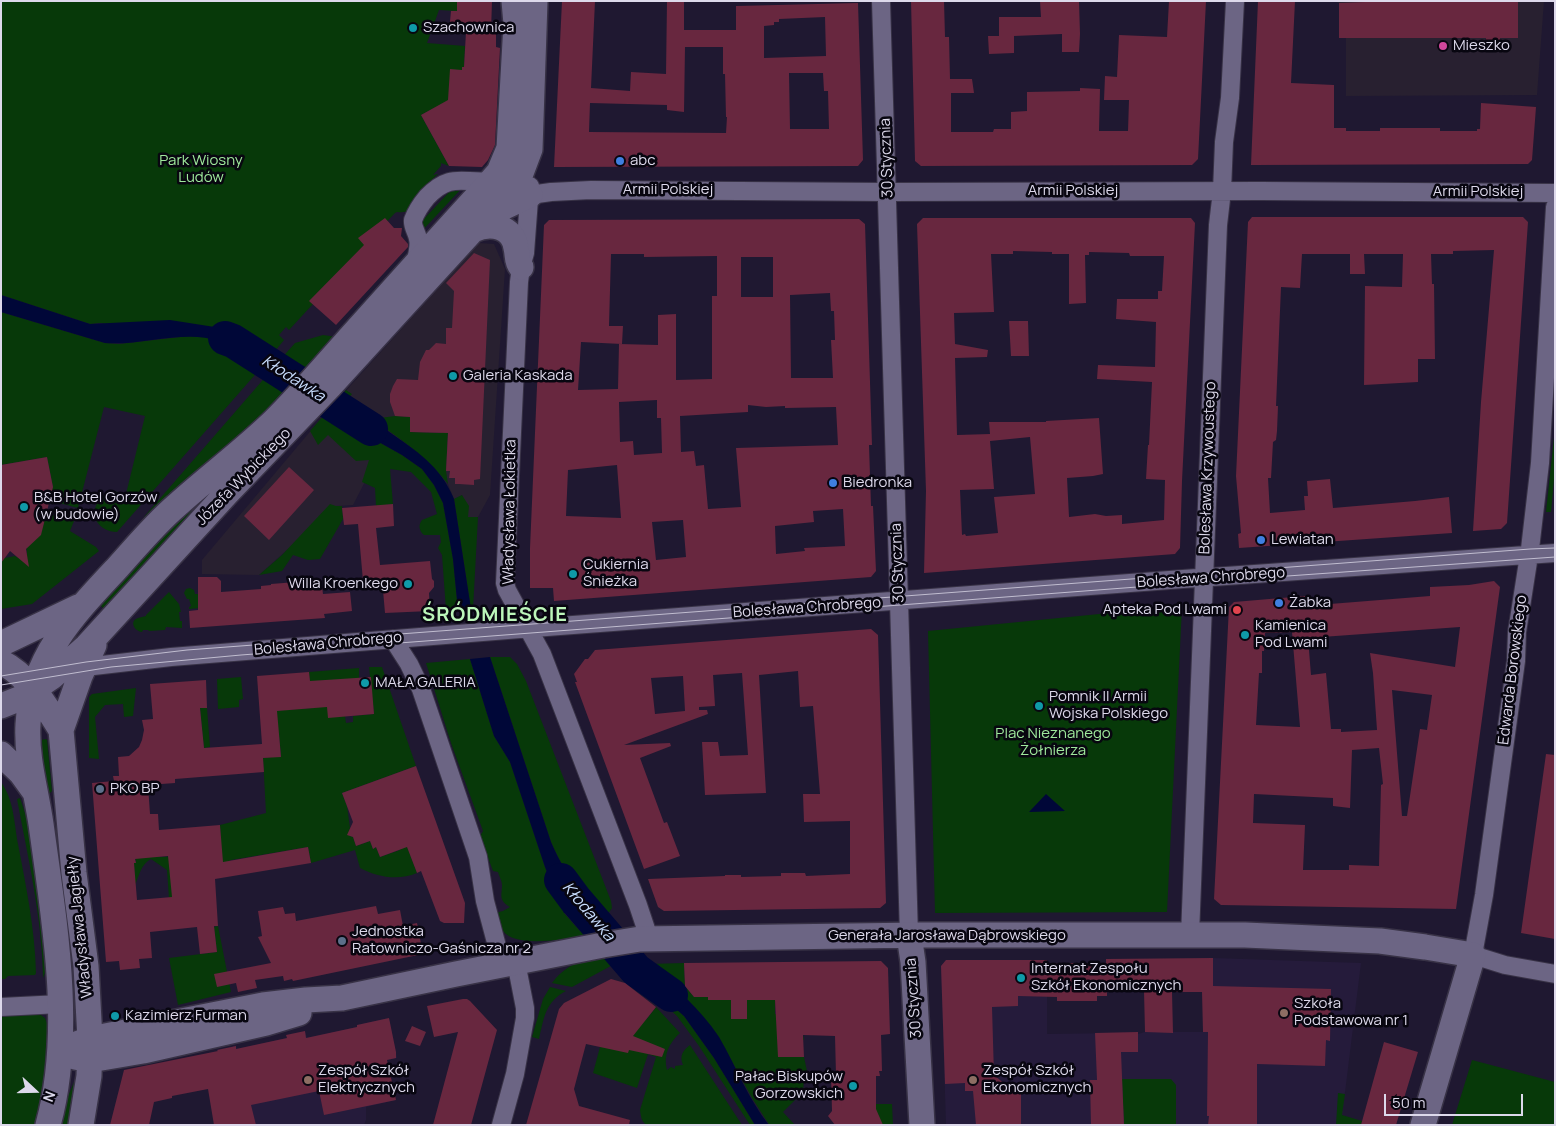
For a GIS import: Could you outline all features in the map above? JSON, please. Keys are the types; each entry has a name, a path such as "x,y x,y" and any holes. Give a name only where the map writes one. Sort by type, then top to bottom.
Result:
{"main road":[{"name":"Władysława Łokietka","path":"479,224 522,173 514,1"},
{"name":"Władysława Łokietka","path":"520,149 535,1"},
{"name":"Józefa Wybickiego","path":"324,380 415,266 520,149"},
{"path":"479,224 530,195"},
{"name":"Józefa Wybickiego","path":"1,706 21,698 69,663 228,492 292,414 479,224"},
{"path":"479,224 481,226 499,227 507,232 513,239 518,263 521,267"},
{"name":"Józefa Wybickiego","path":"84,603 174,508 262,432 292,414"},
{"path":"1,644 84,603"},
{"name":"Władysława Jagiełły","path":"48,1125 56,1093 60,1052 60,1004 53,915 40,819 29,759 29,712 33,690 40,670 55,642 84,603"},
{"path":"61,730 84,667 107,624"},
{"path":"1,662 19,674 47,708 61,730"},
{"name":"Władysława Jagiełły","path":"61,730 72,855 86,966 90,1050 88,1082 81,1125"},
{"path":"1,754 21,773 34,791"},
{"name":"Generała Jarosława Dąbrowskiego","path":"60,1052 173,1045 266,1023 342,998 645,938 909,935 1245,935 1380,941 1426,946 1472,955"},
{"name":"30 Stycznia","path":"909,935 913,962 922,1125"},
{"name":"Edwarda Borowskiego","path":"1423,1125 1472,955"}],"street":[{"name":"30 Stycznia","path":"881,1 909,935"},
{"name":"Bolesława Krzywoustego","path":"1190,935 1218,225 1222,191 1224,142 1230,98 1235,1"},
{"name":"Władysława Łokietka","path":"520,149 530,195 525,253 519,282 505,583 542,654 635,896 645,938"},
{"path":"415,266 418,240 413,227 413,221 422,203 435,189 446,182 455,180 492,181"},
{"name":"Armii Polskiej","path":"530,195 591,190 1555,193"},
{"name":"Edwarda Borowskiego","path":"1472,955 1486,885 1540,464 1555,207"},
{"name":"Bolesława Chrobrego","path":"84,667 151,659 528,628 1555,553"},
{"path":"393,639 410,664 421,689 481,866 485,901 525,1008 515,1074 501,1125"},
{"name":"Generała Jarosława Dąbrowskiego","path":"1472,955 1555,974"},
{"path":"1,1007 60,1004"}],"shaded area":[{"name":"Mieszko","path":"1335,1 1544,1 1537,95 1346,96 1346,38 1339,38 1339,3"},
{"path":"479,243 494,244 505,269 490,495 478,517 468,517 462,495 454,499 448,484 420,454 341,396"},
{"path":"324,415 384,445 353,505 336,506 259,575 202,574 202,560"},
{"path":"1213,958 1361,963 1341,1125 946,1125 941,966 946,960 1047,960 1047,1034 1121,1033 1122,1052 1138,1051 1138,1034 1145,1032 1212,1032"},
{"name":"Zespół Szkół Elektrycznych","path":"389,1018 397,1058 387,1060 396,1100 366,1107 364,1125 233,1125 217,1050 221,1049 222,1051 233,1048 233,1046 236,1046 237,1049 287,1038 305,1031 307,1038"}],"green space":[{"name":"Park Wiosny Ludów","path":"1,1 457,1 457,11 439,10 427,43 465,46 464,67 448,116 436,107 421,115 449,166 441,163 441,166 433,175 438,174 424,187 427,193 418,204 411,210 395,213 310,302 313,304 289,330 286,327 279,335 284,340 271,356 264,351 231,347 261,368 117,532 100,526 95,516 96,505 103,496 113,491 126,494 145,416 104,407 78,508 49,500 53,487 47,457 1,465 1,312 105,343 119,344 180,337 101,323 90,324 1,295"},
{"path":"464,186 420,233 421,222 453,188"},
{"path":"323,335 337,337 301,377 279,361 295,343"},
{"path":"268,374 290,390 270,411 143,518"},
{"path":"346,390 352,394 348,399 380,418 410,417 410,432 441,433 444,430 448,430 446,471 448,484 411,447 340,397"},
{"path":"324,415 352,427 402,455 422,469 434,485 443,503 453,559 458,610 446,610 442,555 438,548 441,542 440,535 424,535 420,528 422,520 437,514 431,492 411,472 390,469 393,504 376,506 375,488 362,482 369,460 356,461 328,435 318,445 310,431"},
{"path":"1555,428 1555,468 1551,512 1546,512"},
{"path":"230,473 107,612 100,605 182,516"},
{"path":"462,495 469,506 468,517 478,517 473,609 471,609 454,499"},
{"path":"330,504 342,506 343,519 320,559 308,560 293,555 282,571 259,575 282,555"},
{"path":"46,513 74,521 70,531 96,547 99,551 32,604 1,609 1,560 15,556 18,558 25,557 27,554 26,543 39,536"},
{"path":"186,589 194,590 195,594 199,594 200,608 189,609 191,606 189,599 187,599 184,593"},
{"path":"169,592 179,604 182,628 166,627 165,630 143,630 142,632 137,630 133,623 135,619 146,616"},
{"name":"Plac Nieznanego Żołnierza","path":"1182,607 1167,912 935,913 928,631"},
{"path":"490,657 510,657 517,664 526,681 611,901 612,908 608,914 598,917 577,889 554,849"},
{"path":"470,659 494,736 510,762 545,867 564,913 584,935 580,937 540,941 518,939 509,936 503,931 495,913 510,907 502,900 501,880 498,872 493,871 480,836 483,831 451,743 426,663"},
{"path":"369,667 382,667 416,766 342,793 347,806 350,836 353,837 356,846 370,841 373,849 376,847 380,857 400,850 405,841 417,873 402,877 373,874 360,868 355,850 311,863 308,847 231,860 169,898 167,870 151,859 143,867 135,885 135,855 178,856 221,845 220,825 266,813 263,758 281,756 279,735 271,711 312,708 309,672 359,668 359,678 345,716 346,723 353,722 353,716 374,714"},
{"path":"241,677 243,699 239,700 239,707 218,709 217,679"},
{"path":"136,688 133,716 124,717 123,704 105,705 95,717 99,759 89,758 89,697 92,694"},
{"path":"200,708 207,708 210,747 204,748"},
{"path":"47,739 52,791 49,794 39,740"},
{"path":"1,782 9,796 13,811 32,924 36,973 35,975 8,976 5,979 1,979"},
{"path":"20,798 29,825 43,917 47,968 43,978 37,910 17,799"},
{"path":"218,926 231,992 178,1005 169,958 217,952 214,927"},
{"path":"632,952 628,958 572,987 552,983 560,974 578,962"},
{"path":"684,963 685,986 694,997 708,997 708,1000 735,999 731,1003 732,1019 747,1019 747,997 770,1000 777,996 775,1014 788,1014 803,1035 804,1040 778,1041 778,1057 804,1057 807,1071 804,1078 803,1092 783,1112 795,1125 769,1125 718,1036 692,1005 650,964"},
{"path":"628,970 684,1016 714,1058 755,1125 750,1125 699,1046 677,1016 655,996 620,973"},
{"path":"550,987 566,991 554,1000 546,1011 539,1039 532,1037 543,999"},
{"path":"656,1007 680,1033 666,1054 667,1070 671,1067 675,1069 675,1066 683,1065 682,1054 690,1045 742,1125 645,1124 640,1110 656,1057 648,1054 637,1088 593,1073 600,1047 632,1036 638,1014 646,1020"},
{"path":"38,1013 45,1018 48,1026 48,1066 38,1125 1,1125 1,1014"},
{"path":"1472,1060 1555,1082 1555,1125 1452,1125"},
{"path":"1122,1079 1171,1079 1176,1085 1176,1125 1124,1125"},
{"path":"76,1081 71,1125 59,1125 64,1106"},
{"path":"1338,1093 1345,1094 1342,1115 1362,1121 1361,1125 1336,1125"},
{"path":"876,1104 892,1104 893,1125 879,1125"}],"water":[{"path":"1,295 90,324 170,320 221,328 240,335 271,356 261,368 230,346 206,338 178,337 105,343 1,312"},
{"path":"279,361 301,377 290,390 268,374"},
{"path":"340,397 417,452 442,477 454,499 471,609 458,610 453,559 443,503 434,485 422,469 402,455 352,427 324,415"},
{"path":"490,657 551,842 561,863 581,895 593,908 598,917 564,913 545,867 510,762 494,736 470,659"},
{"path":"1046,794 1065,811 1029,812"},
{"path":"650,964 686,998 712,1027 742,1082 769,1125 755,1125 714,1058 684,1016 628,970"}],"building":[{"path":"457,1 492,1 491,32 496,33 496,47 500,48 495,145 488,160 482,167 449,166 421,115 448,100 450,69 462,70 462,67 464,67 466,32 449,32 451,11 457,11"},
{"path":"562,1 595,1 591,88 630,91 631,72 666,74 667,1 684,1 684,30 736,30 736,6 858,3 863,160 858,166 554,167","holes":["825,17 826,56 764,58 764,26 774,25 774,22 779,22 779,19","685,47 723,47 723,74 725,74 727,117 726,133 589,132 590,103 667,105 667,110 684,112","789,73 823,73 824,91 828,91 829,129 790,129"]},
{"path":"911,1 944,1 945,37 949,37 950,79 972,79 974,93 951,93 951,132 993,132 994,129 1011,129 1011,112 1027,111 1027,92 1080,91 1080,88 1100,89 1099,131 1128,131 1129,100 1104,100 1105,76 1117,77 1119,35 1167,37 1169,1 1206,1 1198,159 1192,165 921,166 915,161"},
{"path":"1040,1 1079,1 1079,52 1062,52 1062,34 1014,36 1014,53 989,54 988,36 999,36 999,17 1041,17"},
{"path":"1258,1 1295,1 1291,83 1334,85 1334,128 1346,128 1346,131 1380,131 1380,128 1440,128 1440,131 1477,131 1477,129 1480,129 1481,103 1536,107 1532,160 1528,164 1251,165"},
{"path":"1365,1 1518,1 1518,38 1500,38 1500,51 1486,50 1486,38 1339,38 1339,3"},
{"path":"1252,217 1523,217 1528,222 1507,523 1501,529 1473,531 1481,402 1494,250 1453,251 1453,254 1431,254 1432,284 1434,284 1435,359 1418,359 1418,382 1364,385 1365,286 1402,287 1403,254 1364,254 1365,274 1350,274 1350,254 1302,254 1300,288 1281,287 1276,406 1278,406 1277,431 1276,440 1273,442 1271,478 1268,478 1270,513 1305,510 1304,496 1308,496 1307,481 1330,479 1333,508 1449,497 1452,533 1239,548 1238,534 1241,533 1236,476 1248,222"},
{"path":"385,218 394,228 402,228 401,236 408,244 408,247 336,325 309,301 364,245 358,238"},
{"path":"923,218 1191,218 1195,223 1180,548 1175,554 924,573 926,491 917,224","holes":["1013,251 1069,254 1069,304 1086,303 1085,255 1089,255 1089,252 1129,253 1130,256 1164,256 1162,291 1158,291 1158,299 1117,299 1116,319 1156,322 1155,367 1098,365 1097,379 1152,382 1146,479 1165,480 1164,520 1122,524 1122,515 1106,516 1095,514 1069,517 1067,478 1103,474 1099,418 1046,422 989,422 990,434 957,435 955,358 987,357 988,350 955,344 954,313 994,312 991,254 1013,254","1030,437 1035,494 994,497 998,533 962,535 960,490 994,489 990,441"]},
{"path":"859,219 865,224 872,445 869,445 876,571 871,577 554,601 553,588 530,588 530,548 544,225 549,220","holes":["611,254 644,254 644,257 717,256 717,296 712,296 712,379 676,380 676,314 658,315 658,345 619,344 618,389 578,390 581,342 622,344 623,326 609,326","741,257 773,257 773,297 741,297","830,293 831,311 834,311 835,340 831,340 833,378 791,378 790,295","657,400 657,418 661,418 662,453 634,455 633,441 620,442 619,402","748,405 766,407 785,406 785,408 836,407 838,445 736,448 741,507 708,509 704,465 696,466 694,451 681,452 680,416 748,412","617,465 621,518 566,516 568,470","843,509 845,546 804,548 805,551 776,554 775,526 814,522 813,511","683,520 686,557 656,560 652,522"]},
{"path":"474,253 490,260 480,479 474,480 474,485 455,484 455,478 449,478 450,471 446,471 448,433 410,432 410,417 395,416 390,402 390,394 397,379 418,380 420,362 426,350 429,350 436,343 446,344 446,328 452,328 454,291 446,283"},
{"path":"1009,321 1028,321 1029,356 1011,356"},
{"name":"B&B Hotel Gorzów (w budowie)","path":"47,457 53,487 41,535 26,549 29,567 10,551 1,563 1,465"},
{"path":"289,467 314,490 269,540 244,516"},
{"path":"393,504 394,526 376,528 380,565 430,561 434,587 429,593 430,611 385,613 382,579 363,581 358,524 344,525 342,508"},
{"path":"198,577 217,577 221,581 221,592 261,589 261,586 271,584 321,580 323,594 350,592 352,611 324,614 325,618 190,628 189,611 198,610"},
{"path":"1494,581 1500,587 1456,909 1221,905 1214,899 1229,607 1234,602 1305,596 1305,606 1430,596 1430,587 1469,585","holes":["1460,627 1455,667 1370,653 1377,730 1341,732 1341,729 1331,729 1326,673 1311,675 1308,638","1292,632 1300,727 1256,725 1259,673 1262,673 1262,651 1264,651 1265,633","1392,690 1432,695 1427,730 1420,729 1407,816 1402,816","1379,748 1383,784 1381,785 1379,866 1349,865 1349,870 1303,870 1305,825 1253,823 1254,794 1333,798 1333,806 1350,808 1352,750"]},
{"path":"871,629 878,635 886,903 880,908 664,911 658,907 648,879 725,875 741,875 741,877 781,876 781,873 805,873 806,876 850,874 850,821 804,822 803,794 820,794 813,706 800,707 798,671 759,675 766,793 705,795 702,742 718,742 720,756 748,755 742,673 713,675 715,706 699,707 699,710 707,710 708,714 624,745 670,743 671,746 640,758 664,823 667,822 680,856 644,869 575,682 577,682 574,674 585,659 588,659 595,650","holes":["683,676 685,711 655,714 651,678"]},
{"path":"309,672 310,681 371,677 374,714 328,718 327,707 277,711 281,757 263,758 264,772 175,779 175,783 148,785 150,814 158,814 159,830 220,825 223,862 308,847 311,863 215,879 218,926 214,926 217,952 200,954 197,927 150,932 152,958 139,959 140,968 120,970 119,961 106,962 92,783 114,781 113,776 119,776 118,757 129,756 139,747 144,730 142,720 153,719 150,684 206,680 207,708 200,708 204,748 262,744 257,676","holes":["168,856 172,897 137,900 135,859"]},
{"path":"1546,754 1555,755 1555,939 1521,933"},
{"path":"416,766 465,903 464,923 444,923 440,921 421,871 417,873 407,847 380,857 376,847 373,849 370,841 356,846 353,837 347,835 353,822 342,793"},
{"path":"376,906 378,914 400,910 403,926 417,923 423,954 293,981 292,979 284,981 283,976 255,980 257,988 238,992 236,983 217,987 214,974 271,963 258,937 262,936 258,911 283,907 285,914 295,913 296,921"},
{"path":"1213,958 1213,986 1331,989 1330,1041 1326,1040 1325,1066 1257,1064 1257,1125 1208,1125 1208,1032 1203,1032 1202,992 1172,992 1173,1033 1145,1032 1144,991 1107,991 1107,996 1097,996 1097,1001 1057,1001 1057,997 1018,996 1018,1006 992,1007 994,1075 1007,1086 1021,1085 1021,1125 976,1125 973,1091 965,1091 965,1083 945,1084 941,966 946,960 1047,960 1047,963 1106,963 1106,959"},
{"path":"881,961 888,968 890,1034 881,1035 882,1071 879,1071 880,1076 876,1076 876,1109 883,1125 835,1125 828,1116 832,1111 831,1075 836,1075 835,1036 803,1035 804,1057 778,1057 775,1000 747,1000 747,1019 731,1019 731,1000 708,1000 708,997 694,997 685,986 684,963"},
{"path":"611,979 625,983 656,1007 633,1036 665,1049 662,1057 629,1050 628,1053 586,1044 574,1089 579,1106 630,1120 629,1125 526,1125 559,1009 564,1003"},
{"path":"463,999 470,1001 497,1030 471,1125 433,1125 458,1032 434,1037 427,1006"},
{"name":"Zespół Szkół Elektrycznych","path":"389,1018 396,1058 387,1060 396,1100 324,1115 319,1091 251,1105 256,1125 214,1125 208,1089 172,1096 172,1098 154,1102 149,1125 110,1125 124,1070 236,1046 236,1049 287,1038 286,1035 305,1031 306,1038"},
{"path":"412,1026 426,1032 420,1046 405,1041"},
{"path":"1138,1032 1138,1052 1121,1052 1124,1125 1091,1125 1090,1080 1097,1080 1095,1033"},
{"path":"1384,1042 1418,1052 1396,1125 1361,1125"}],"waterway":[{"name":"Kłodawka","path":"225,338 233,341 371,429"},
{"name":"Kłodawka","path":"561,880 636,970 671,995"}],"tram line":[{"path":"1,676 86,662 187,650 1555,548"},
{"path":"1,685 111,667 241,655 1555,557"}],"place":[{"name":"Szachownica","path":"413,28"},
{"name":"Mieszko","path":"1443,46"},
{"name":"abc","path":"620,161"},
{"name":"Galeria Kaskada","path":"453,376"},
{"name":"Biedronka","path":"833,483"},
{"name":"B&B Hotel Gorzów (w budowie)","path":"24,507"},
{"name":"Lewiatan","path":"1261,540"},
{"name":"Cukiernia Śnieżka","path":"573,574"},
{"name":"Willa Kroenkego","path":"408,584"},
{"name":"Żabka","path":"1279,603"},
{"name":"Apteka Pod Lwami","path":"1237,610"},
{"name":"Kamienica Pod Lwami","path":"1245,635"},
{"name":"MAŁA GALERIA","path":"365,683"},
{"name":"Pomnik II Armii Wojska Polskiego","path":"1039,706"},
{"name":"PKO BP","path":"100,789"},
{"name":"Jednostka Ratowniczo-Gaśnicza nr 2","path":"342,941"},
{"name":"Internat Zespołu Szkół Ekonomicznych","path":"1021,978"},
{"name":"Szkoła Podstawowa nr 1","path":"1284,1013"},
{"name":"Kazimierz Furman","path":"115,1016"},
{"name":"Zespół Szkół Elektrycznych","path":"308,1080"},
{"name":"Zespół Szkół Ekonomicznych","path":"973,1080"},
{"name":"Pałac Biskupów Gorzowskich","path":"853,1086"}],"district":[{"name":"ŚRÓDMIEŚCIE","path":"495,615"}]}
